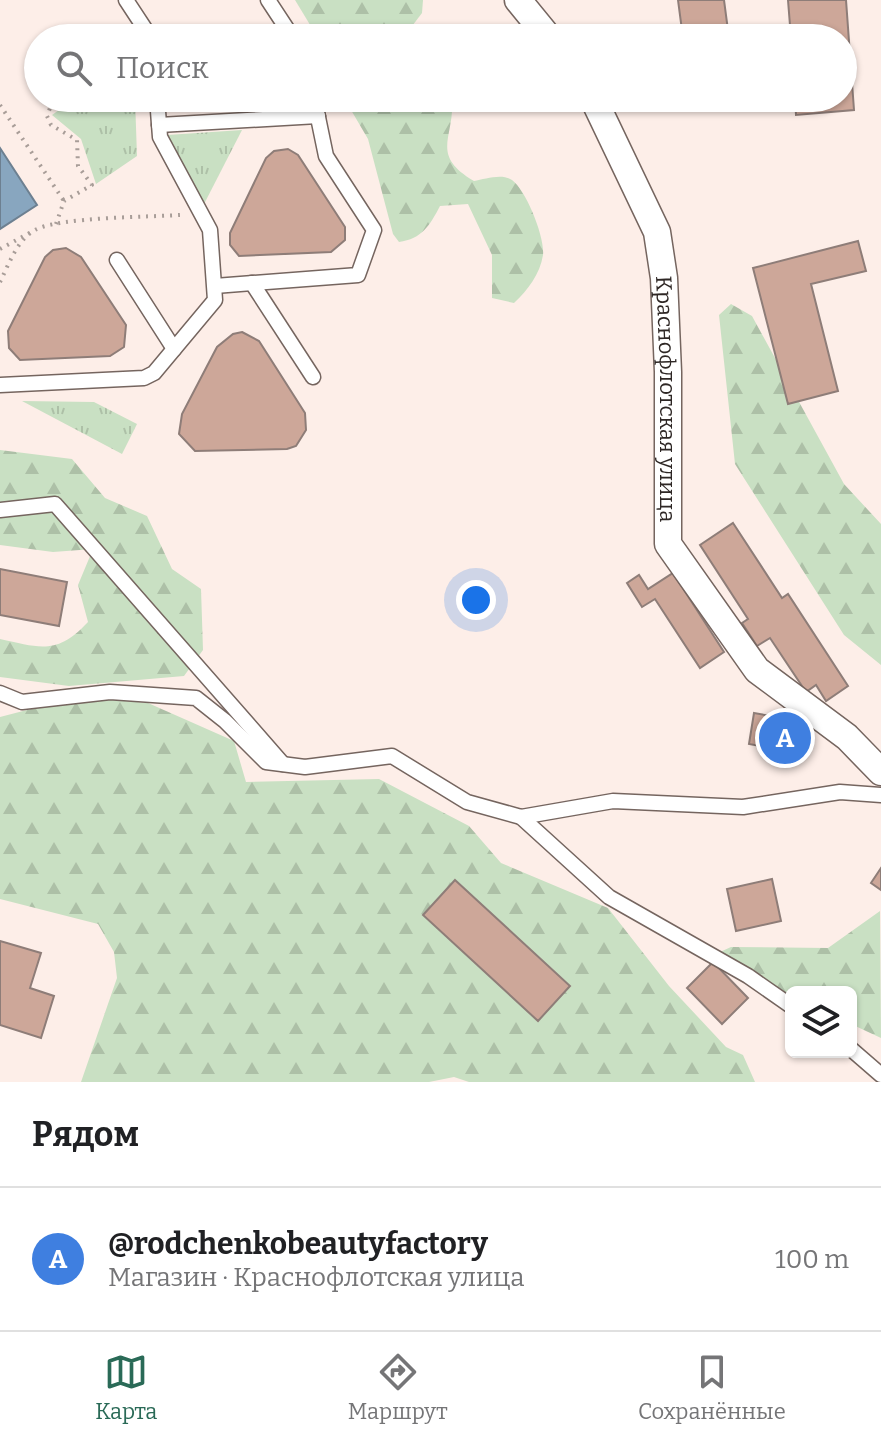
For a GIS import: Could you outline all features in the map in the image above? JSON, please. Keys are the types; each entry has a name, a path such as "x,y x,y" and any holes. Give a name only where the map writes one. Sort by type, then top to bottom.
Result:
{"street":[{"path":"518,0 538,24"},
{"name":"Краснофлотская улица","path":"600,112 657,232 662,263 668,372 668,544 757,670 847,737 881,772"}],"lane":[{"path":"126,0 142,24"},
{"path":"268,0 284,24"},
{"path":"0,385 144,378 154,373 215,300 210,230 160,137 158,112"},
{"path":"215,286 358,275 374,230 326,156 317,112"},
{"path":"159,125 318,116"},
{"path":"117,260 174,349"},
{"path":"252,283 313,377"},
{"path":"0,510 55,504 283,764"},
{"path":"0,693 22,702 110,692 196,698 225,721 266,762 305,767 392,756 467,802 521,817 613,801 743,807 840,792 881,795"},
{"path":"521,817 609,897 748,976 785,1002"},
{"path":"857,1054 881,1075"}],"path":[{"path":"0,105 64,201"},
{"path":"48,112 51,125 77,140 78,166 92,185 64,201 56,225"},
{"path":"0,249 35,230 56,225 191,214"},
{"path":"0,282 18,247 35,230"}],"green space":[{"path":"295,0 423,0 422,13 414,24 310,24"},
{"path":"56,112 135,112 137,156 96,184 81,139 52,115"},
{"path":"352,112 452,112 448,154 460,171 474,181 498,177 508,178 517,185 538,226 543,255 533,281 514,303 492,298 492,255 468,204 440,206 424,230 414,238 399,242 393,234 368,139"},
{"path":"242,130 202,208 167,135"},
{"path":"731,304 752,316 844,484 881,524 881,665 844,635 735,464 719,315"},
{"path":"22,401 94,402 137,424 122,454"},
{"path":"0,450 72,459 105,498 147,516 172,569 201,589 203,650 184,676 69,686 0,677 0,639 48,646 67,640 88,622 78,585 93,549 53,552 0,545"},
{"path":"77,697 148,703 234,741 246,782 379,779 469,826 501,863 608,908 669,986 726,1047 743,1055 755,1082 469,1082 454,1077 429,1082 81,1082 117,978 114,952 98,924 0,899 0,717"},
{"path":"880,911 881,1038 857,1027 857,986 785,986 785,996 722,959 720,952 731,947 828,948"}],"water":[{"path":"0,148 37,205 0,229"}],"building":[{"path":"678,0 724,0 727,24 681,24"},
{"path":"788,0 846,0 848,24 790,24"},
{"path":"796,112 831,112 796,115"},
{"path":"288,149 298,155 345,227 345,240 331,252 239,256 230,245 230,233 266,158 274,151"},
{"path":"858,241 866,271 811,284 838,391 788,404 753,268"},
{"path":"66,248 81,257 126,325 124,347 110,356 20,360 9,348 8,331 45,257 53,250"},
{"path":"242,332 259,341 305,413 306,430 296,446 287,449 195,451 179,434 182,414 217,347 233,334"},
{"path":"733,523 782,598 788,594 848,686 826,701 816,685 806,692 770,638 757,646 742,623 748,619 700,545"},
{"path":"0,569 67,582 59,626 0,615"},
{"path":"673,573 724,652 700,668 655,599 642,607 627,583 639,575 648,589"},
{"path":"754,713 792,720 787,751 749,744"},
{"path":"881,868 881,890 871,883"},
{"path":"772,879 781,921 736,931 727,889"},
{"path":"455,880 570,986 538,1021 423,915"},
{"path":"0,941 41,953 30,988 54,996 41,1038 0,1025"},
{"path":"713,962 748,998 722,1024 687,988"}],"place":[{"name":"@rodchenkobeautyfactory","path":"785,738"}]}
